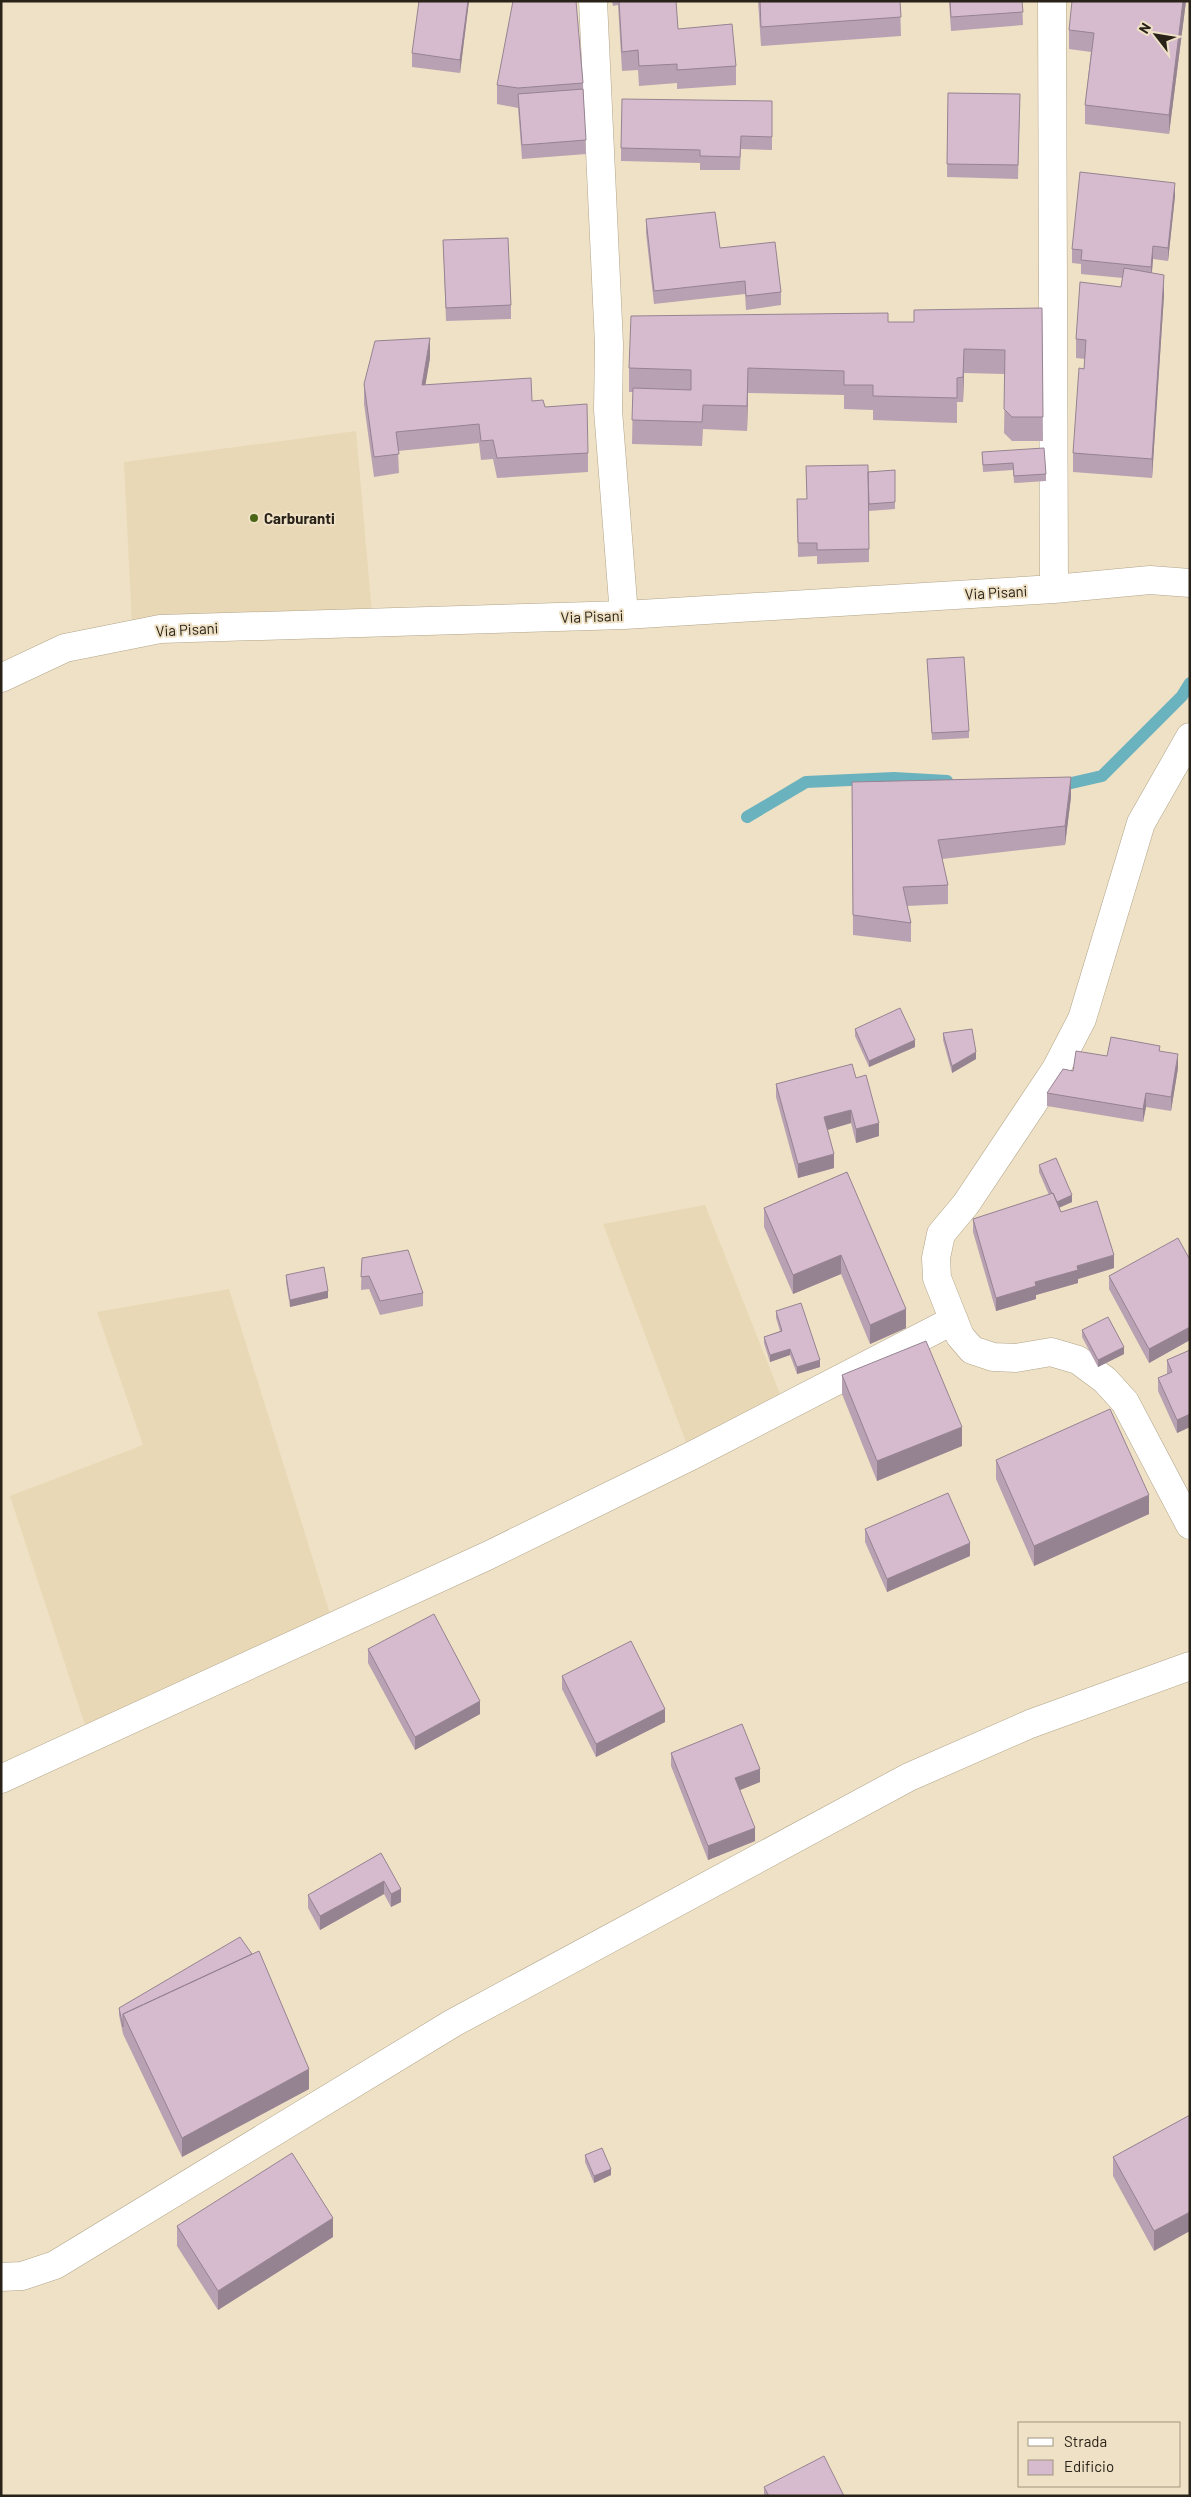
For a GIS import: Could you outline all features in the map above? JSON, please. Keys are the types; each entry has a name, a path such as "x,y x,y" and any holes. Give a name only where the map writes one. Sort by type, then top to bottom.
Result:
{"street":[{"path":"592,1 609,344 608,410 624,615"},
{"path":"1052,1 1054,590"},
{"name":"Via Pisani","path":"1,678 65,648 160,629 624,615 1054,590 1150,580 1190,583"},
{"path":"1190,737 1140,823 1082,1019 1051,1078 966,1204 941,1234 936,1258 937,1278 960,1336 972,1350 1001,1357 1016,1358 1051,1352 1078,1360 1105,1380 1125,1402 1190,1525"},
{"path":"1,1779 486,1556 691,1456 954,1320"},
{"path":"1,2277 22,2276 55,2265 453,2023 909,1777 1030,1724 1190,1666"}],"shaded area":[{"path":"356,431 372,614 132,625 124,462"},
{"path":"705,1205 780,1394 686,1442 603,1224"},
{"path":"229,1289 330,1614 85,1725 10,1496 143,1445 97,1312"}],"building":[{"path":"419,1 468,1 460,60 412,53"},
{"path":"513,1 576,1 583,83 518,88 497,85"},
{"path":"619,1 676,1 678,29 732,24 736,66 677,70 677,64 639,66 638,50 622,52"},
{"path":"760,1 900,1 901,17 761,27"},
{"path":"950,1 1022,1 1023,12 951,17"},
{"path":"1072,1 1183,1 1169,115 1085,105 1094,33 1069,30"},
{"path":"583,89 586,140 522,145 518,94"},
{"path":"948,93 1020,94 1018,165 947,164"},
{"path":"622,99 772,101 772,137 741,136 740,157 700,156 700,150 621,148"},
{"path":"1080,172 1175,183 1168,248 1153,246 1151,267 1081,260 1082,250 1072,249"},
{"path":"715,212 720,248 775,242 781,292 746,296 745,281 654,291 646,219"},
{"path":"508,238 511,305 446,308 443,240"},
{"path":"1124,268 1164,275 1152,459 1073,453 1079,368 1084,369 1086,340 1076,339 1080,282 1121,287"},
{"path":"1042,308 1043,417 1012,417 1004,409 1005,350 964,349 963,377 957,378 957,398 873,396 873,385 844,385 844,371 748,368 747,406 703,405 702,422 632,420 633,388 691,390 691,370 629,368 631,316 888,313 888,322 914,322 914,310"},
{"path":"430,338 422,385 531,378 532,401 543,400 545,407 587,404 588,453 497,458 493,440 481,441 479,424 396,432 399,454 374,457 364,384 375,341"},
{"path":"1044,448 1046,474 1014,476 1013,463 983,465 982,452"},
{"path":"868,465 869,549 817,550 817,543 798,543 797,499 807,499 806,466"},
{"path":"895,470 895,502 869,504 868,472"},
{"path":"964,657 969,731 932,733 927,659"},
{"path":"1071,777 1065,826 938,840 948,885 903,887 911,923 853,915 852,782"},
{"path":"900,1008 915,1040 869,1061 855,1029"},
{"path":"972,1029 976,1052 952,1066 943,1033"},
{"path":"1111,1037 1160,1046 1159,1051 1178,1054 1171,1097 1146,1093 1143,1109 1047,1093 1063,1069 1073,1071 1076,1051 1107,1056"},
{"path":"852,1064 856,1078 866,1075 879,1123 856,1129 851,1110 824,1117 834,1154 798,1164 776,1084"},
{"path":"1056,1158 1072,1195 1057,1202 1039,1165"},
{"path":"847,1172 906,1309 870,1325 841,1255 793,1275 764,1208"},
{"path":"1053,1193 1061,1212 1097,1201 1114,1255 1077,1266 1078,1270 1035,1282 1036,1286 996,1298 973,1219"},
{"path":"1178,1238 1190,1260 1190,1327 1149,1349 1109,1276"},
{"path":"408,1250 423,1293 380,1301 369,1276 361,1277 362,1258"},
{"path":"324,1267 328,1291 290,1300 286,1275"},
{"path":"801,1303 820,1360 797,1367 790,1349 770,1355 764,1337 782,1331 776,1311"},
{"path":"1108,1317 1124,1347 1098,1360 1082,1330"},
{"path":"926,1341 962,1427 877,1461 842,1375"},
{"path":"1190,1350 1190,1414 1177,1420 1158,1378 1172,1372 1167,1360"},
{"path":"1110,1409 1149,1495 1034,1546 996,1460"},
{"path":"948,1493 970,1543 887,1579 865,1529"},
{"path":"434,1614 480,1701 415,1737 368,1649"},
{"path":"631,1641 665,1709 596,1744 562,1676"},
{"path":"742,1724 760,1769 735,1778 755,1828 708,1846 671,1753"},
{"path":"381,1853 401,1889 391,1894 384,1881 320,1916 308,1895"},
{"path":"240,1937 252,1954 123,2014 123,2027 119,2008"},
{"path":"259,1951 309,2069 182,2138 123,2014"},
{"path":"1190,2115 1190,2212 1154,2231 1113,2157"},
{"path":"602,2148 611,2169 594,2176 585,2155"},
{"path":"292,2153 333,2218 218,2291 177,2226"},
{"path":"824,2456 844,2496 769,2496 764,2487"}],"waterway":[{"path":"1054,787 1102,776 1182,696 1190,683"},
{"path":"747,817 806,782 894,778 947,781"}],"place":[{"name":"Carburanti","path":"254,518"}]}
